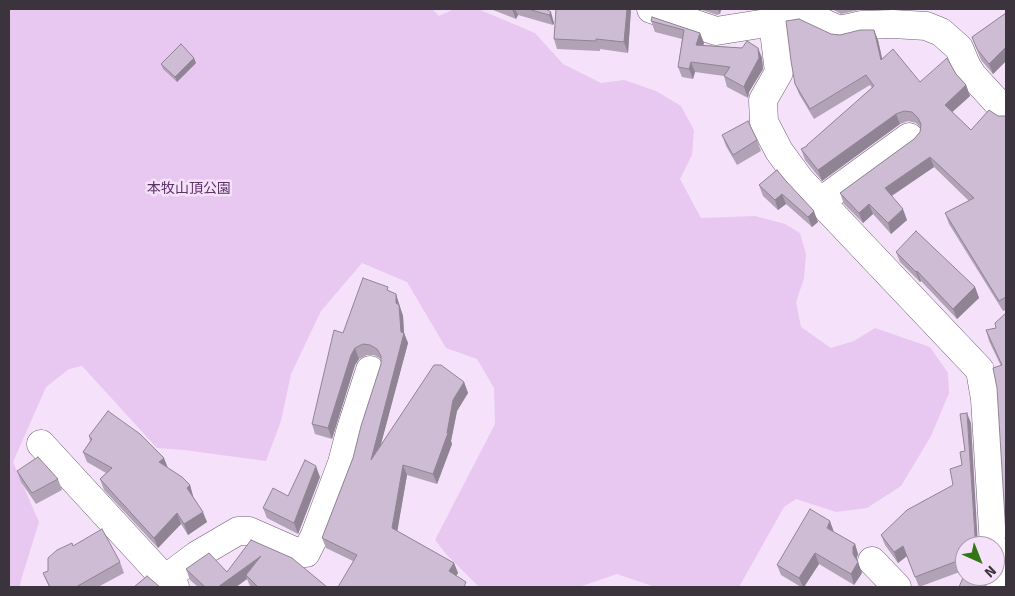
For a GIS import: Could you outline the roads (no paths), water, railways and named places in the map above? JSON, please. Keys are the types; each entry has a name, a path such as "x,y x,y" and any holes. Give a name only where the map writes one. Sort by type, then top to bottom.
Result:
{"street":[{"path":"651,9 716,31 778,15 779,72 763,100 764,122 778,152 801,181 980,370 985,399 993,536"},
{"path":"798,9 840,30 862,25 893,24 926,26 941,32 959,48 967,67 1006,112"},
{"path":"821,201 909,137"},
{"path":"41,444 170,583 197,555 238,531 249,531 299,553 306,553 315,535 342,462 370,370"},
{"path":"872,560 897,587"}],"park label":[{"name":"本牧山頂公園","path":"189,189"}]}
